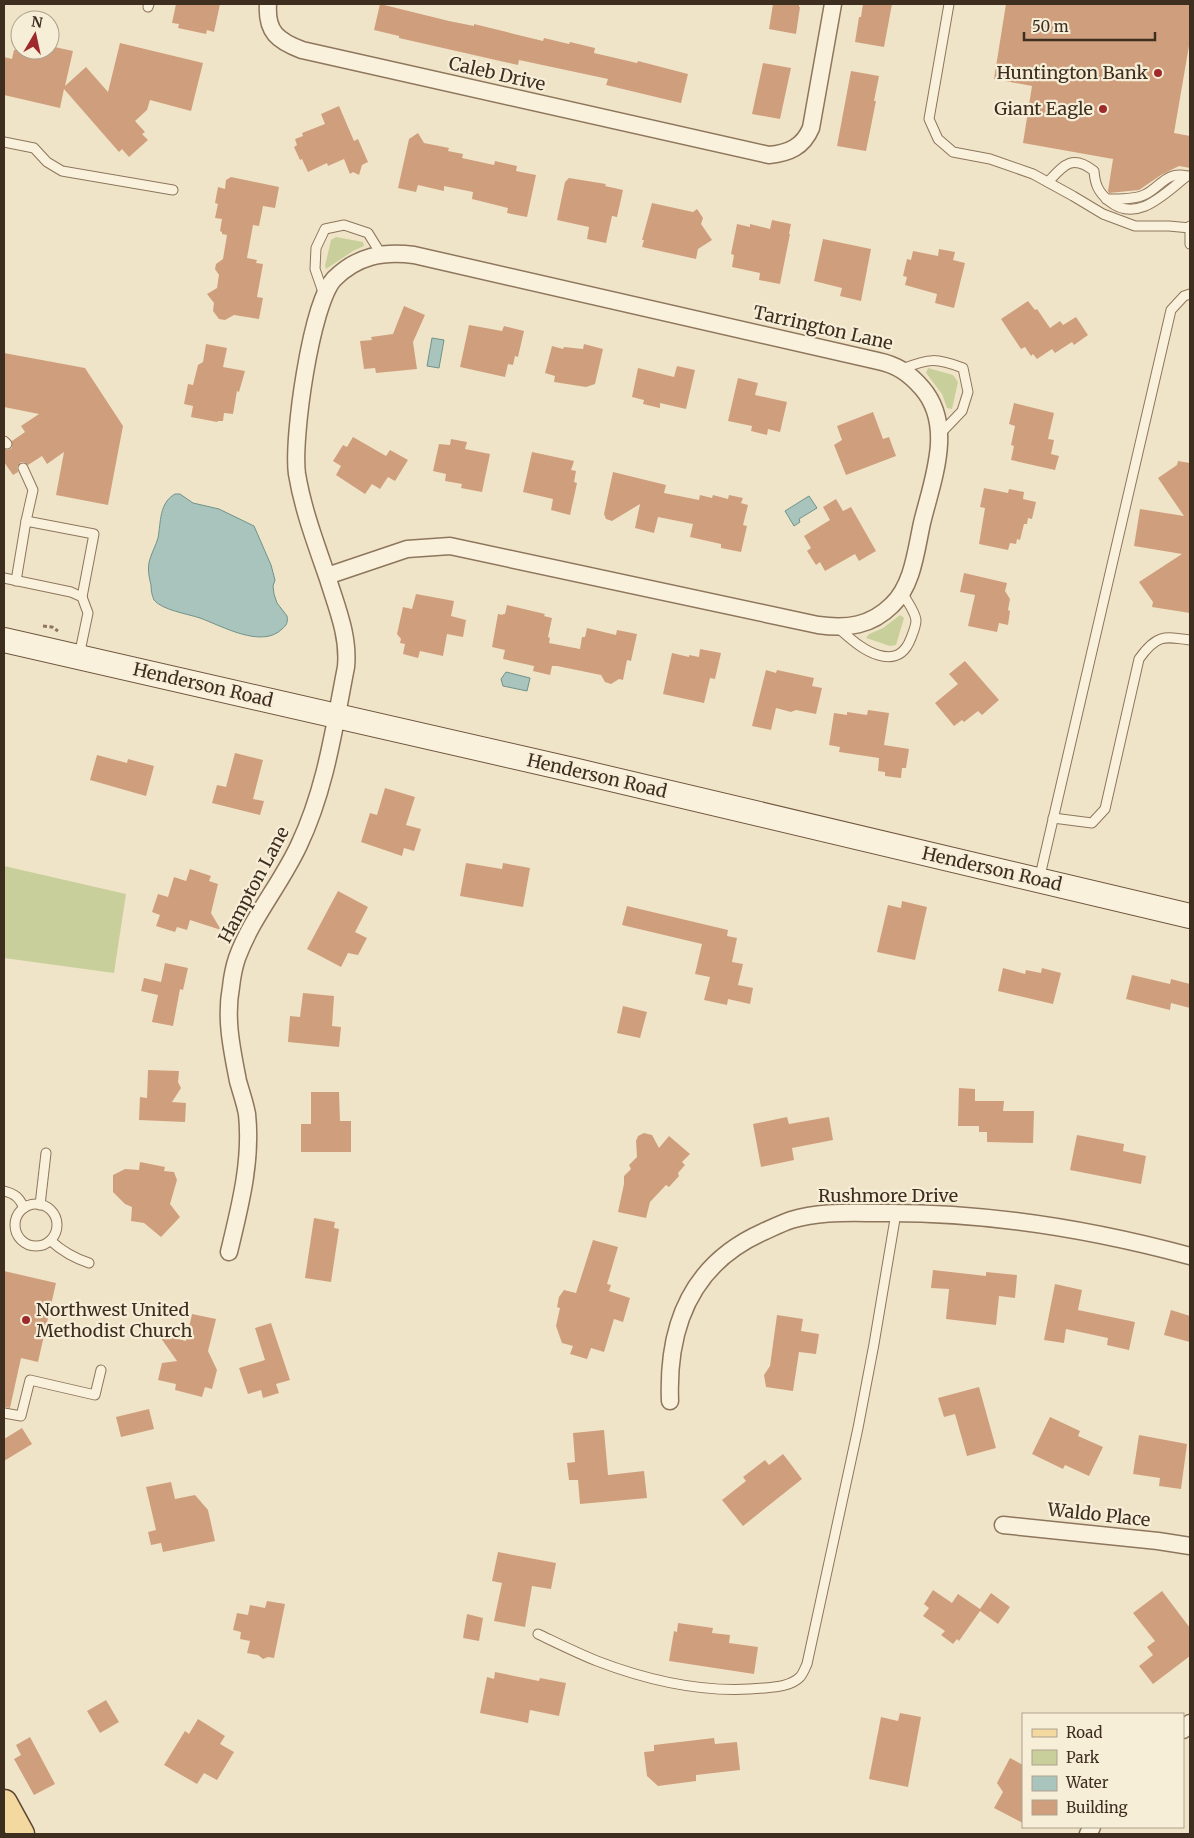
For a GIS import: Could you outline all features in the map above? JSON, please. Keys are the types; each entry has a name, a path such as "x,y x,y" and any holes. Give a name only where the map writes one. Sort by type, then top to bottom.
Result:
{"main road":[{"name":"Henderson Road","path":"4,640 1190,916"},
{"path":"4,1803 21,1834"}],"street":[{"name":"Caleb Drive","path":"268,4 269,20 275,34 287,45 302,50 769,155 780,154 798,147 811,128 833,4"},
{"name":"Tarrington Lane","path":"327,576 407,549 450,546 836,627 857,626 876,617 892,605 902,592 912,568 938,454 940,434 937,418 928,394 916,381 902,369 878,361 414,255 397,253 369,256 350,267 334,280 324,295 304,377 298,421 297,472 306,517 346,635 348,650 337,716"},
{"name":"Hampton Lane","path":"229,1252 240,1208 248,1152 247,1113 239,1082 228,1020 230,989 237,958 255,919 299,846 314,810 326,771 337,716"},
{"name":"Rushmore Drive","path":"670,1401 671,1356 682,1314 698,1283 715,1262 736,1246 790,1220 826,1213 896,1212 958,1214 1051,1226 1146,1244 1190,1256"},
{"name":"Waldo Place","path":"1003,1525 1190,1546"}],"lane":[{"path":"949,4 929,119 938,138 953,152 990,159 1033,174 1103,214 1136,226 1190,227 1190,244"},
{"path":"4,142 34,148 46,162 62,171 173,190"},
{"path":"1048,182 1061,168 1071,162 1084,163 1094,170 1095,183 1100,194 1122,210 1136,210 1148,205 1189,176"},
{"path":"1106,199 1144,195 1166,179 1178,174 1189,176"},
{"path":"324,295 315,269 316,248 325,229 344,225 368,233 381,254"},
{"path":"1038,880 1171,310 1184,296 1190,294"},
{"path":"902,369 921,361 942,360 964,368 968,392 962,411 940,434"},
{"path":"16,580 33,490 23,468"},
{"path":"26,521 94,534 82,597 88,613 79,657"},
{"path":"4,578 71,592 82,597"},
{"path":"836,627 863,649 879,656 898,656 905,650 909,642 916,618 902,592"},
{"path":"1053,818 1092,823 1105,809 1139,659 1150,644 1168,637 1190,640"},
{"path":"40,1205 46,1153"},
{"path":"4,1191 20,1197 24,1208"},
{"path":"30,1205 40,1205 50,1209 58,1221 55,1235 51,1241 38,1246 31,1246 20,1238 15,1225 19,1212 24,1208 30,1205"},
{"path":"538,1634 596,1661 655,1679 700,1688 745,1690 778,1687 792,1682 801,1676 807,1664 858,1428 876,1335 896,1212"},
{"path":"51,1241 62,1251 74,1258 89,1262"},
{"path":"4,1413 21,1416 30,1380 95,1395 101,1370"}],"green space":[{"path":"336,237 363,242 364,246 326,269 331,240"},
{"path":"928,368 953,375 958,382 952,409 947,408 942,394 926,373"},
{"path":"900,615 904,618 896,645 890,646 866,638 869,634 883,628"},
{"path":"4,866 126,894 114,973 4,958"}],"water":[{"path":"432,338 444,340 439,368 427,366"},
{"path":"175,494 180,494 193,503 219,509 254,526 271,565 275,580 273,586 277,603 287,616 285,626 274,635 264,637 242,634 200,618 169,609 154,600 148,569 149,562 158,538 163,508 166,502"},
{"path":"809,496 817,508 799,519 800,522 794,526 785,511"},
{"path":"506,672 530,678 527,691 503,686 501,679"}],"building":[{"path":"176,4 220,4 214,32 207,30 206,34 178,28 179,24 172,23"},
{"path":"380,4 543,41 544,38 569,44 570,42 595,48 594,53 637,63 638,61 688,74 681,103 606,85 608,79 519,60 518,65 399,38 399,36 374,30"},
{"path":"773,4 799,4 796,34 769,29"},
{"path":"863,4 892,4 884,47 855,42"},
{"name":"Giant Eagle","path":"1006,4 1190,4 1190,40 1174,133 1190,136 1190,168 1179,166 1161,175 1139,190 1109,193 1113,159 1023,143 1032,86 994,79"},
{"path":"120,43 203,63 191,111 150,100 147,110 135,121 145,132 142,134 148,140 129,157 122,149 119,152 64,89 60,108 4,95 4,57 10,60 60,60 60,48 73,51 65,86 86,67 108,92"},
{"path":"763,63 791,68 780,119 752,114"},
{"path":"851,71 879,76 866,151 837,146"},
{"path":"339,106 354,141 358,139 368,162 362,165 359,175 353,172 350,174 344,159 328,166 327,163 308,172 294,147 297,145 295,139 303,136 302,133 325,124 321,114"},
{"path":"418,133 424,143 449,148 448,151 463,154 462,158 494,165 495,161 517,166 516,171 536,175 527,217 507,213 508,208 472,199 473,192 444,186 444,191 418,185 416,192 398,188 409,139"},
{"path":"231,177 279,187 275,208 263,206 259,226 253,225 247,258 257,260 256,263 263,264 257,297 263,298 259,319 234,315 225,320 219,319 213,311 214,303 207,294 217,288 219,275 215,269 216,264 223,259 227,235 222,234 220,231 222,219 215,218 218,204 215,203 218,187 225,189 226,180"},
{"path":"569,178 606,184 605,186 623,190 617,217 612,216 606,243 587,239 589,227 557,220 565,182"},
{"path":"652,203 693,212 697,209 703,218 701,224 712,240 698,249 696,259 642,247 644,240 642,240"},
{"path":"772,220 791,224 780,284 759,280 760,273 732,267 734,255 731,254 737,224 750,227 750,224 770,229"},
{"path":"823,239 871,249 861,301 840,296 842,288 814,281"},
{"path":"939,249 955,252 953,260 965,263 954,308 935,303 937,294 905,285 907,277 903,276 907,259 911,260 913,251 938,256"},
{"path":"1028,301 1035,310 1037,309 1050,328 1060,321 1063,325 1076,317 1088,335 1074,345 1072,342 1055,353 1052,349 1037,359 1033,354 1031,356 1025,347 1021,349 1001,319"},
{"path":"404,306 425,315 413,342 417,369 376,373 375,368 364,369 360,341 372,340 371,337 393,334"},
{"path":"469,325 502,331 504,326 524,331 518,357 515,356 513,365 508,364 505,377 460,367"},
{"path":"206,344 227,348 223,367 245,371 239,392 237,391 233,414 224,413 223,421 217,422 191,417 193,406 184,404 188,384 193,385 198,365 203,362"},
{"path":"584,344 603,349 595,384 586,387 554,382 555,376 545,373 552,346 563,349 564,347 583,349"},
{"path":"4,353 85,368 123,426 108,505 56,495 64,452 47,464 42,456 28,465 21,462 17,467 18,472 13,475 4,462 4,449 12,448 12,441 25,432 21,426 39,414 4,407"},
{"path":"677,366 695,370 686,409 660,403 660,408 643,404 644,400 632,397 638,368 674,377"},
{"path":"738,378 758,383 755,395 787,402 780,432 768,429 767,435 751,431 752,426 728,421"},
{"path":"1014,403 1054,413 1048,439 1054,440 1051,454 1059,456 1055,470 1011,460 1014,446 1011,445 1015,426 1009,424"},
{"path":"873,412 883,439 889,437 896,456 846,475 834,445 842,440 837,426"},
{"path":"353,437 386,456 390,450 408,460 395,481 388,477 380,489 372,484 365,494 336,475 341,466 333,461 343,445 347,447"},
{"path":"451,439 467,442 465,449 490,454 482,492 461,488 462,484 445,481 446,474 433,471 439,444 450,445"},
{"path":"532,452 574,461 571,470 576,471 574,482 577,483 570,515 551,510 553,499 523,492"},
{"path":"1178,461 1190,463 1190,613 1152,607 1153,602 1139,582 1182,554 1134,546 1140,509 1184,516 1158,478 1177,465"},
{"path":"613,472 666,485 664,493 699,500 700,495 712,498 713,495 728,499 729,495 743,498 741,503 748,505 743,525 747,526 741,552 721,548 721,544 690,537 693,524 658,517 654,533 635,528 640,504 612,521 606,519 604,514"},
{"path":"984,488 1008,493 1009,489 1024,492 1023,499 1036,502 1032,519 1028,518 1027,524 1024,524 1020,540 1017,539 1016,544 1010,543 1008,550 979,544 985,508 980,507"},
{"path":"836,499 843,511 851,507 876,551 859,561 855,554 825,571 820,562 816,565 807,551 811,548 804,536 830,520 823,507"},
{"path":"964,573 1007,583 1005,591 1010,599 1008,625 999,623 997,632 968,626 975,595 960,592"},
{"path":"416,594 454,601 451,616 466,620 463,637 447,634 443,656 420,651 418,658 403,654 405,644 400,643 401,639 397,634 403,607 412,609"},
{"path":"507,605 545,614 544,616 552,618 548,637 550,638 549,643 580,649 582,637 585,637 587,628 616,635 617,630 637,634 631,661 627,660 623,680 619,679 611,684 605,682 601,675 557,666 552,666 550,675 533,671 534,666 503,659 505,650 492,647 498,614 505,614"},
{"path":"700,649 721,653 715,679 710,678 704,703 663,694 672,653 699,657"},
{"path":"965,661 999,700 982,715 978,711 964,722 962,720 954,726 935,703 958,684 949,674"},
{"path":"766,670 776,673 777,670 814,678 812,686 822,688 816,714 796,710 791,712 776,708 771,730 752,726"},
{"path":"868,710 889,713 884,745 909,749 906,768 902,768 901,778 885,776 885,772 878,771 879,758 839,752 840,747 829,745 834,713 847,715 847,712 867,715"},
{"path":"235,753 263,760 253,799 264,801 260,815 212,803 217,785 226,787"},
{"path":"97,755 127,763 128,759 154,766 146,796 90,780"},
{"path":"385,788 415,797 406,825 421,829 414,851 404,848 402,856 361,842 370,813 377,815"},
{"path":"466,863 502,869 503,863 530,868 523,907 460,896"},
{"path":"190,869 211,876 209,881 218,884 211,913 221,930 190,920 187,930 177,927 175,932 156,926 160,915 152,912 158,894 168,897 174,877 186,881"},
{"path":"338,891 368,907 355,932 367,938 358,955 348,953 341,967 307,949"},
{"path":"902,901 927,907 915,960 877,952 888,905 901,908"},
{"path":"627,906 728,930 727,936 737,938 732,962 743,964 738,985 753,988 750,1004 728,999 727,1005 704,1000 710,977 695,974 702,944 622,925"},
{"path":"165,963 188,968 183,990 180,989 173,1026 152,1022 158,995 141,991 144,978 161,982"},
{"path":"1003,968 1025,974 1026,970 1041,973 1042,968 1061,973 1053,1004 998,991"},
{"path":"1132,975 1170,984 1171,979 1190,984 1190,1008 1171,1003 1170,1010 1126,999"},
{"path":"303,993 334,996 332,1026 341,1027 339,1047 288,1042 290,1016 300,1017"},
{"path":"623,1006 647,1012 640,1038 617,1033"},
{"path":"148,1070 179,1071 178,1082 181,1088 172,1102 186,1103 185,1122 139,1120 140,1097 147,1098"},
{"path":"959,1088 975,1089 975,1101 1004,1101 1003,1111 1034,1111 1033,1143 987,1142 987,1132 979,1132 979,1126 958,1126"},
{"path":"311,1092 339,1092 340,1121 351,1121 351,1152 301,1152 301,1124 311,1124"},
{"path":"787,1117 789,1124 829,1117 833,1140 792,1148 794,1160 761,1167 753,1124"},
{"path":"644,1133 652,1135 659,1148 669,1136 690,1154 682,1162 685,1165 678,1173 679,1176 669,1187 666,1185 650,1202 646,1218 618,1212 624,1176 631,1169 629,1165 637,1157 636,1141 638,1136"},
{"path":"1077,1135 1124,1144 1123,1151 1146,1156 1141,1184 1070,1170"},
{"path":"140,1162 165,1167 164,1171 174,1172 177,1180 170,1204 180,1217 161,1237 144,1223 131,1221 132,1207 125,1204 113,1192 113,1175 125,1169 139,1170"},
{"path":"314,1218 335,1222 334,1228 339,1229 331,1282 305,1278"},
{"path":"593,1240 618,1247 607,1284 611,1285 609,1291 630,1298 623,1322 614,1319 604,1352 591,1348 587,1359 570,1354 573,1346 562,1343 556,1326 560,1308 557,1307 559,1297 564,1290 576,1293"},
{"path":"933,1270 986,1276 986,1272 1017,1275 1015,1298 999,1296 996,1325 946,1319 949,1289 931,1288"},
{"name":"Northwest United Methodist Church","path":"4,1271 56,1283 38,1362 21,1358 10,1408 4,1407"},
{"path":"1055,1284 1082,1290 1078,1310 1135,1322 1129,1350 1107,1345 1108,1338 1066,1329 1064,1343 1044,1340"},
{"path":"1171,1310 1190,1316 1190,1342 1164,1335"},
{"path":"192,1314 216,1319 208,1351 217,1370 212,1389 205,1387 202,1397 175,1390 176,1384 158,1380 162,1363 177,1361 158,1334 186,1341"},
{"path":"777,1315 803,1319 801,1331 819,1334 816,1354 799,1352 793,1391 766,1387 764,1375 770,1366"},
{"path":"271,1323 290,1380 276,1384 279,1393 263,1398 261,1390 248,1394 239,1368 265,1360 255,1328"},
{"path":"979,1387 996,1448 967,1456 955,1414 944,1417 938,1398"},
{"path":"149,1409 154,1429 121,1437 116,1417"},
{"path":"1050,1417 1080,1431 1078,1436 1103,1447 1089,1476 1065,1465 1063,1469 1032,1454"},
{"path":"22,1428 32,1444 4,1461 4,1439"},
{"path":"604,1430 608,1475 644,1471 647,1498 580,1504 578,1480 569,1480 567,1463 575,1462 573,1433"},
{"path":"1139,1435 1187,1444 1181,1489 1159,1486 1160,1478 1133,1474"},
{"path":"783,1454 802,1479 743,1526 722,1500 746,1481 743,1477 765,1460 769,1465"},
{"path":"171,1482 175,1499 195,1495 208,1510 215,1541 163,1552 161,1543 151,1545 148,1532 156,1530 146,1487"},
{"path":"498,1552 556,1563 551,1589 532,1586 525,1627 494,1621 502,1583 492,1581"},
{"path":"933,1590 952,1603 958,1594 980,1609 991,1593 1010,1607 998,1624 980,1611 959,1641 957,1639 953,1644 941,1635 945,1631 923,1616 929,1608 924,1604"},
{"path":"1162,1591 1190,1628 1190,1656 1153,1684 1139,1666 1153,1655 1147,1647 1155,1641 1133,1613"},
{"path":"267,1601 285,1604 274,1658 268,1657 263,1659 258,1655 247,1653 250,1641 240,1639 241,1632 233,1630 237,1613 248,1615 250,1605 265,1608"},
{"path":"467,1614 483,1618 479,1641 463,1638"},
{"path":"678,1623 713,1628 712,1633 730,1635 729,1643 758,1647 754,1674 669,1661 674,1631 677,1632"},
{"path":"495,1672 539,1681 540,1678 566,1683 559,1716 530,1710 528,1723 480,1713 487,1677 494,1679"},
{"path":"106,1700 119,1722 100,1733 87,1711"},
{"path":"900,1713 921,1717 908,1787 869,1779 881,1717 898,1721"},
{"path":"198,1719 225,1736 220,1744 234,1752 217,1780 204,1773 197,1784 164,1765 185,1731 189,1734"},
{"path":"30,1737 55,1784 34,1795 14,1759 21,1755 16,1745"},
{"path":"714,1738 715,1744 737,1742 740,1770 696,1775 696,1781 658,1786 647,1776 644,1752 654,1751 654,1745"},
{"path":"1010,1758 1022,1764 1022,1822 994,1808 1003,1792 997,1783"}],"place":[{"name":"Huntington Bank","path":"1158,73"},
{"name":"Giant Eagle","path":"1103,109"},
{"name":"Northwest United Methodist Church","path":"26,1320"}]}
